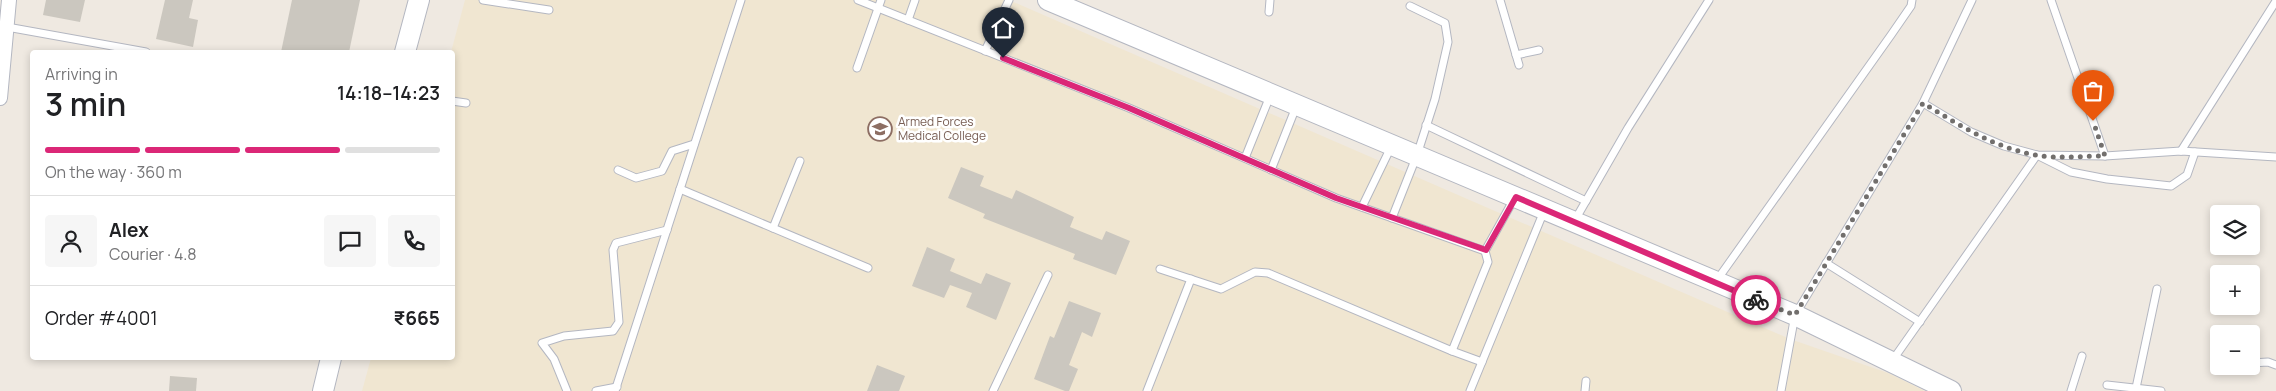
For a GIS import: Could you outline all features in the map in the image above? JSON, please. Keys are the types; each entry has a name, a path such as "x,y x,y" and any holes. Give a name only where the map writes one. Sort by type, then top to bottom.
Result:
{"street":[{"path":"0,98 9,0"},
{"path":"406,50 419,0"},
{"path":"1048,0 1545,209 1715,283 1795,315 1951,391"},
{"path":"323,391 331,360"}],"lane":[{"path":"483,0 549,10"},
{"path":"596,391 616,389 741,0"},
{"path":"858,0 1129,108 1271,170 1362,207 1486,250"},
{"path":"857,68 881,0"},
{"path":"908,20 915,0"},
{"path":"985,51 1009,0"},
{"path":"1269,12 1270,0"},
{"path":"1500,0 1519,65"},
{"path":"1574,222 1628,128 1709,0"},
{"path":"1715,283 1891,35 1911,6 1912,0"},
{"path":"1781,391 1795,315 1923,103 1972,0"},
{"path":"2051,0 2105,156"},
{"path":"2180,151 2276,1"},
{"path":"1392,218 1417,155 1435,98 1448,42 1445,23 1410,6"},
{"path":"7,27 135,50"},
{"path":"1516,55 1539,50"},
{"path":"1245,158 1271,94"},
{"path":"455,101 466,103"},
{"path":"1923,103 1970,132 2004,146 2037,155 2071,172 2106,179 2171,186 2187,175 2195,152"},
{"path":"1271,170 1297,105"},
{"path":"1426,126 1586,201"},
{"path":"618,170 636,178 662,171 672,151 694,144"},
{"path":"1362,207 1392,145"},
{"path":"2037,155 2105,156 2180,151 2276,157"},
{"path":"1891,362 2037,155"},
{"path":"773,228 800,162"},
{"path":"680,189 868,268"},
{"path":"1452,351 1488,262 1486,250 1516,197"},
{"path":"1470,391 1545,209"},
{"path":"567,391 554,359 542,343 564,336 612,331 619,322 613,250 616,243 667,230"},
{"path":"1826,263 1920,322"},
{"path":"1160,269 1221,289 1254,272 1268,274 1482,362"},
{"path":"993,391 1048,275"},
{"path":"1147,391 1191,279"},
{"path":"2136,388 2157,289"},
{"path":"2071,391 2082,356"},
{"path":"2260,362 2268,362 2276,365"},
{"path":"1586,381 1586,391"},
{"path":"2107,384 2161,391"}],"shaded area":[{"name":"Armed Forces Medical College","path":"465,0 1009,0 1790,339 1888,373 1925,391 362,391 370,360 455,360 455,50 452,50"}],"building":[{"path":"46,0 85,0 80,22 43,15"},
{"path":"165,0 193,0 189,18 198,20 193,47 156,39"},
{"path":"292,0 360,0 349,50 281,50"},
{"path":"961,167 984,176 980,186 1012,199 1016,190 1074,217 1070,227 1102,240 1106,231 1130,241 1116,275 1073,259 1075,254 983,218 985,214 948,198"},
{"path":"927,247 955,259 950,271 981,284 986,273 1011,283 996,320 966,307 972,293 950,285 944,298 912,286"},
{"path":"1069,301 1101,313 1092,337 1082,332 1069,365 1078,369 1069,391 1065,391 1034,379 1050,336 1054,338"},
{"path":"877,365 905,376 899,391 867,391"},
{"path":"170,376 197,378 196,391 169,391"}],"way so far":[{"path":"1756,300 1795,315 1923,103 1970,132 2004,146 2037,155 2105,156 2093,121"}],"place":[{"name":"Armed Forces Medical College","path":"880,129"}],"route":[{"path":"1003,58 1129,108 1336,198 1486,250 1516,197 1756,300"}]}
